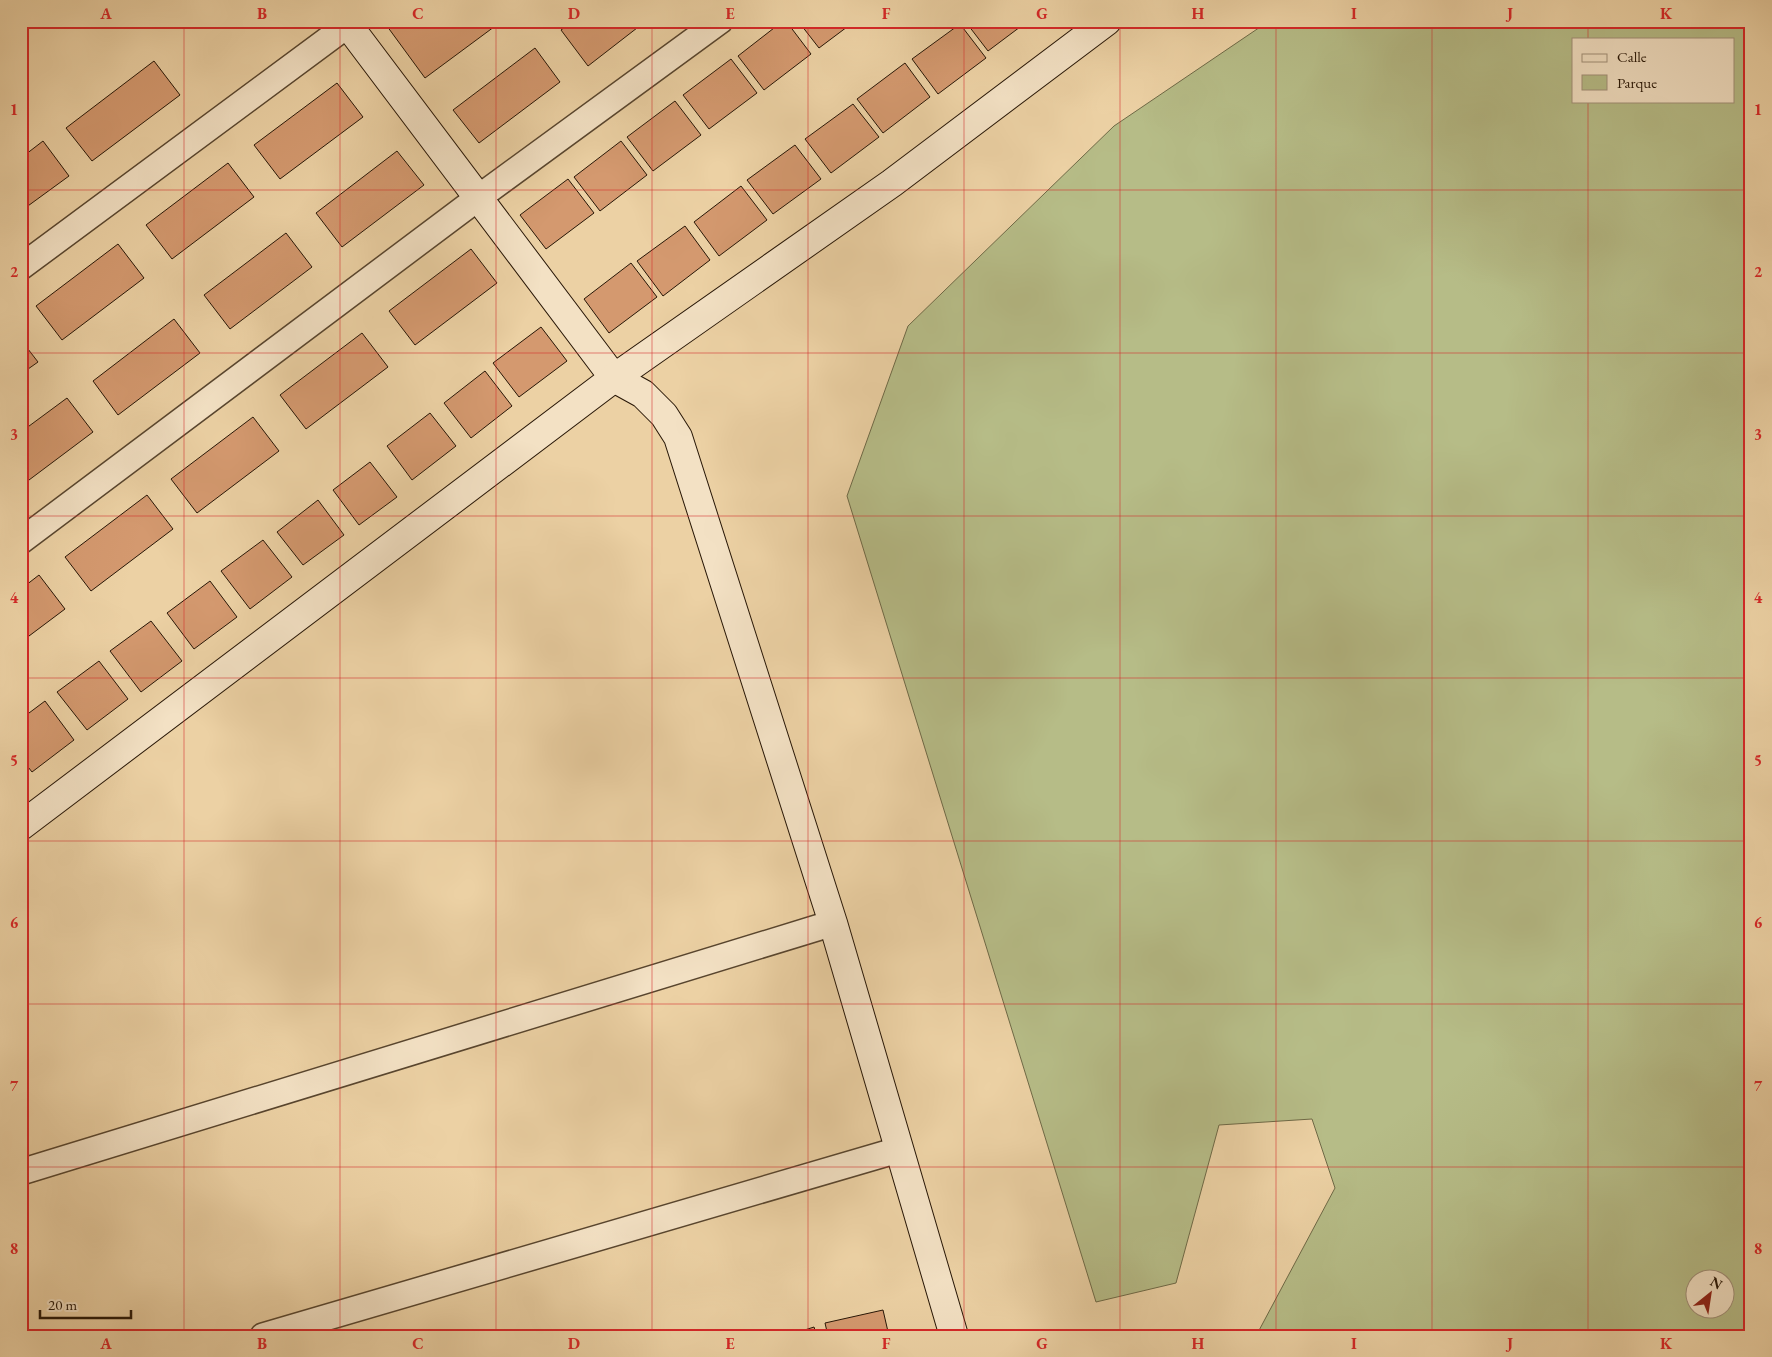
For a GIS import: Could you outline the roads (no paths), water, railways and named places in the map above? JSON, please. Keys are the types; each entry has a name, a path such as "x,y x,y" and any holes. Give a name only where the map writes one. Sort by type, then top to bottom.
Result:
{"street":[{"path":"21,541 478,198 720,21"},
{"path":"21,826 614,378 892,183 1107,21"},
{"path":"21,267 349,22 478,198 614,378 643,394 664,415 678,437 832,924 954,1336"},
{"path":"21,1172 832,924"},
{"path":"263,1336 898,1150"}]}
